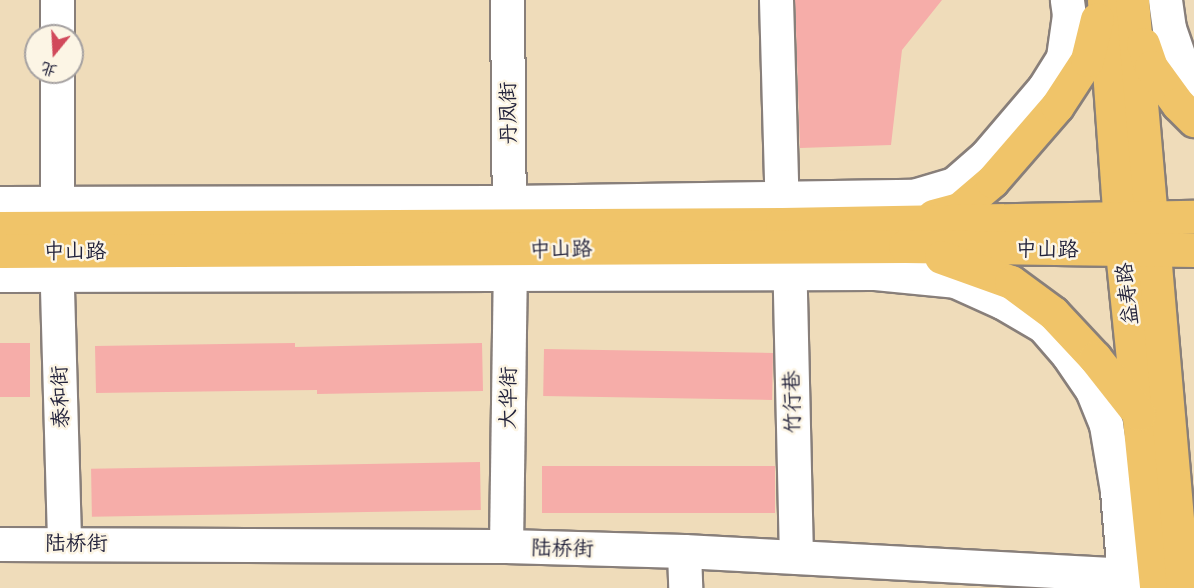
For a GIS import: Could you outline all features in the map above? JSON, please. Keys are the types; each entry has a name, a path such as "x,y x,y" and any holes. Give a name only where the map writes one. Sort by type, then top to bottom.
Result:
{"main road":[{"name":"益寿路","path":"1102,0 1122,251 1156,588"},
{"path":"911,234 959,209 992,181 1057,106 1087,60 1102,0"},
{"name":"益寿路","path":"1133,7 1183,588"},
{"path":"1133,7 1151,67 1178,104 1194,120"},
{"name":"中山路","path":"0,228 57,239 785,236 911,234 1120,216 1194,217"},
{"name":"中山路","path":"911,234 1122,251 1194,250"},
{"path":"911,234 965,263 1011,282 1053,313 1095,358 1139,414"},
{"name":"中山路","path":"0,252 57,239"},
{"path":"1173,465 1194,410"}],"street":[{"path":"57,0 57,24"},
{"name":"丹凤街","path":"507,0 509,237"},
{"name":"竹行巷","path":"776,0 796,557"},
{"path":"0,275 57,239 785,236 954,184 986,156 1049,80 1063,57 1069,15 1067,0"},
{"path":"1165,0 1169,28 1180,60 1194,83"},
{"name":"泰和街","path":"57,84 57,239 64,542"},
{"path":"0,203 57,239"},
{"path":"785,236 875,273 955,281 1002,302 1042,326 1068,355 1092,390 1106,425 1117,491 1125,581"},
{"name":"大华街","path":"506,546 509,237"},
{"name":"陆桥街","path":"0,544 64,542 506,546 684,551 1125,581"},
{"path":"684,551 686,588"}],"building":[{"path":"795,0 942,0 902,50 891,145 800,148"},
{"path":"0,343 30,343 30,397 0,397"},
{"path":"295,343 295,347 482,343 483,391 317,394 317,390 96,393 95,346"},
{"path":"544,349 773,353 772,400 543,396"},
{"path":"480,462 481,510 92,517 91,469"},
{"path":"542,466 775,466 775,513 542,513"}]}
